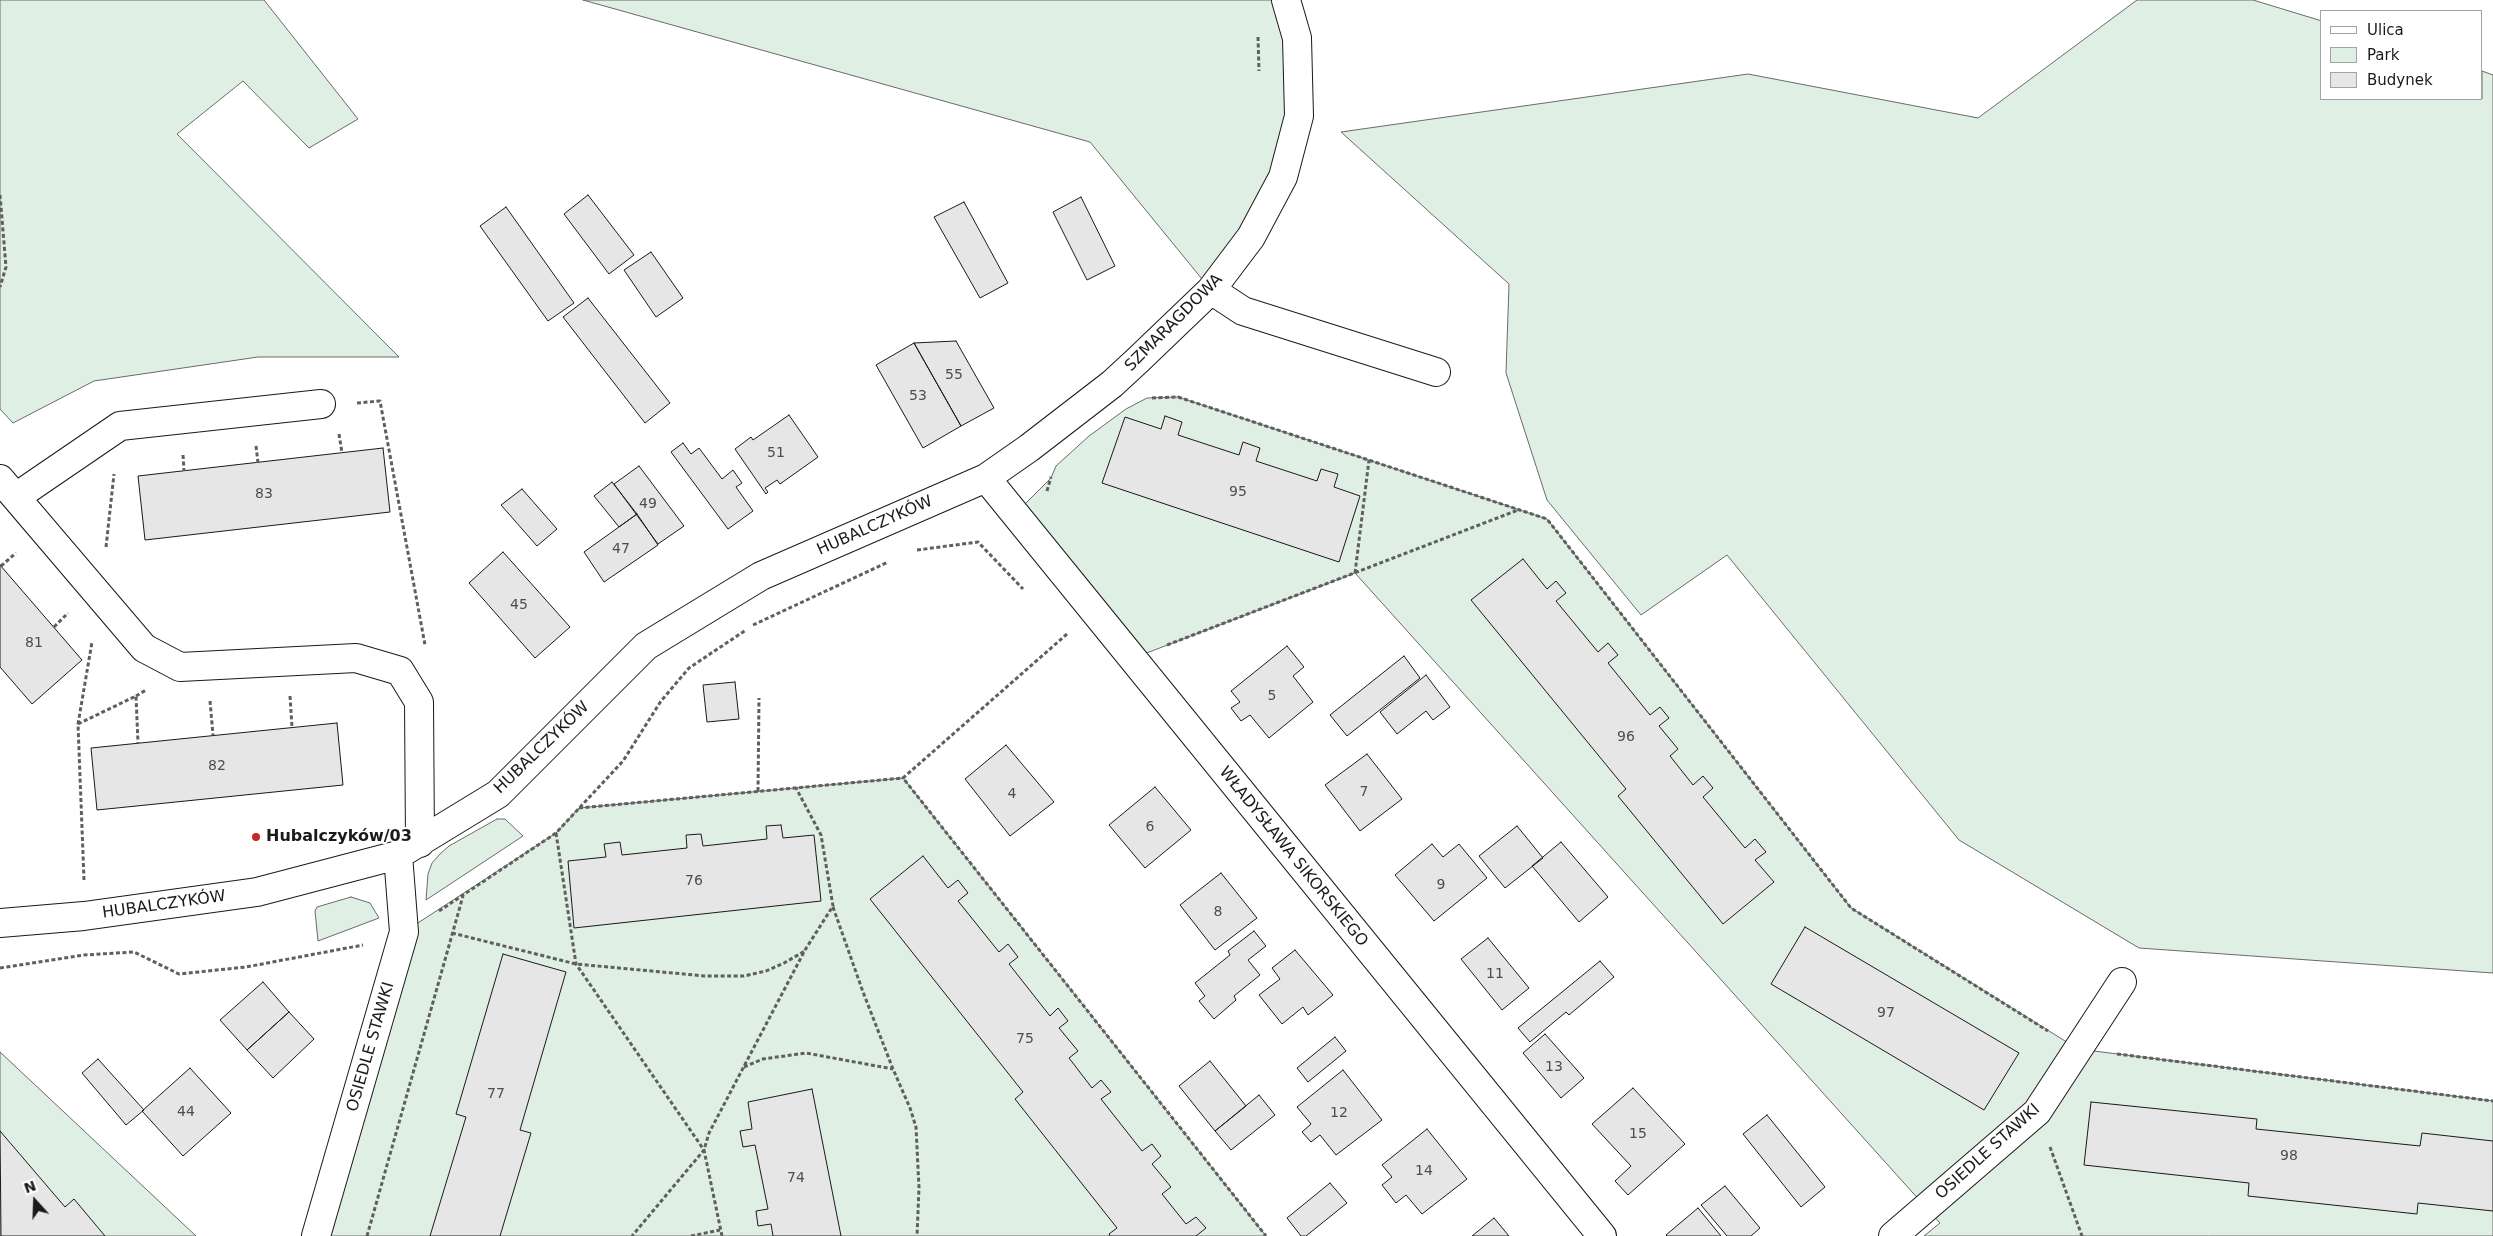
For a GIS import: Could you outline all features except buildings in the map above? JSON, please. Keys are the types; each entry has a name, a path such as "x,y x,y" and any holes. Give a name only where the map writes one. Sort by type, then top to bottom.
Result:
{"street":[{"name":"SZMARAGDOWA","path":"986,478 1029,448 1112,384 1211,290 1251,237 1283,177 1299,116 1297,38 1286,0"},
{"path":"1211,290 1243,311 1436,372"},
{"path":"8,488 120,426 321,404"},
{"name":"WŁADYSŁAWA SIKORSKIEGO","path":"986,478 1131,659 1602,1236"},
{"name":"HUBALCZYKÓW","path":"0,923 84,916 257,892 409,849 498,794 646,646 761,576 986,478"},
{"name":"OSIEDLE STAWKI","path":"8,488 144,648 180,667 356,658 400,671 419,702 404,932 316,1236"},
{"name":"OSIEDLE STAWKI","path":"1892,1236 2037,1112 2122,982"}],"path":[{"path":"1258,33 1260,79"},
{"path":"0,195 6,267 0,287"},
{"path":"1147,398 1178,397 1547,519 1851,908 2078,1049 2493,1101"},
{"path":"321,404 380,401 426,646"},
{"path":"84,888 78,724 100,596 120,426"},
{"path":"1355,573 1369,460"},
{"path":"1047,492 1053,472"},
{"path":"1131,659 1519,509"},
{"path":"579,808 903,778 1074,628"},
{"path":"78,724 136,696 138,743"},
{"path":"758,791 759,698"},
{"path":"903,778 1266,1236"},
{"path":"796,788 822,835 833,906 892,1069 910,1108 916,1127 919,1188 917,1236"},
{"path":"556,833 576,964 704,1150 722,1236"},
{"path":"367,1236 463,895"},
{"path":"632,1236 704,1150 709,1133 743,1067 805,950 833,906"},
{"path":"452,933 576,964 706,976 744,976 784,963 805,950"},
{"path":"743,1067 763,1059 806,1053 892,1069"},
{"path":"2047,1138 2082,1236"},
{"path":"691,1236 720,1230"}],"green space":[{"path":"0,0 264,0 358,119 309,148 243,81 177,134 399,357 258,357 94,381 13,423 0,409"},
{"path":"583,0 1286,0 1299,116 1211,290 1090,142"},
{"path":"2137,0 2253,0 2320,20 2320,100 2483,100 2483,71 2493,75 2493,973 2139,948 1959,840 1727,555 1641,615 1547,500 1506,373 1509,284 1341,132 1748,74 1978,118"},
{"path":"1178,397 1547,519 1851,908 2078,1049 2493,1101 2493,1236 1924,1236 1940,1223 1355,573 1131,659 1015,514 1051,478 1056,466 1089,436 1126,409 1147,398"},
{"path":"903,778 1266,1236 316,1236 404,932 556,833 579,808"},
{"path":"497,819 505,819 523,836 426,900 428,874 432,863 449,846"},
{"path":"351,897 370,903 379,918 318,941 315,911 317,907"},
{"path":"0,1052 196,1236 0,1236"}],"place":[{"name":"Hubalczyków/03","path":"256,837"}]}
